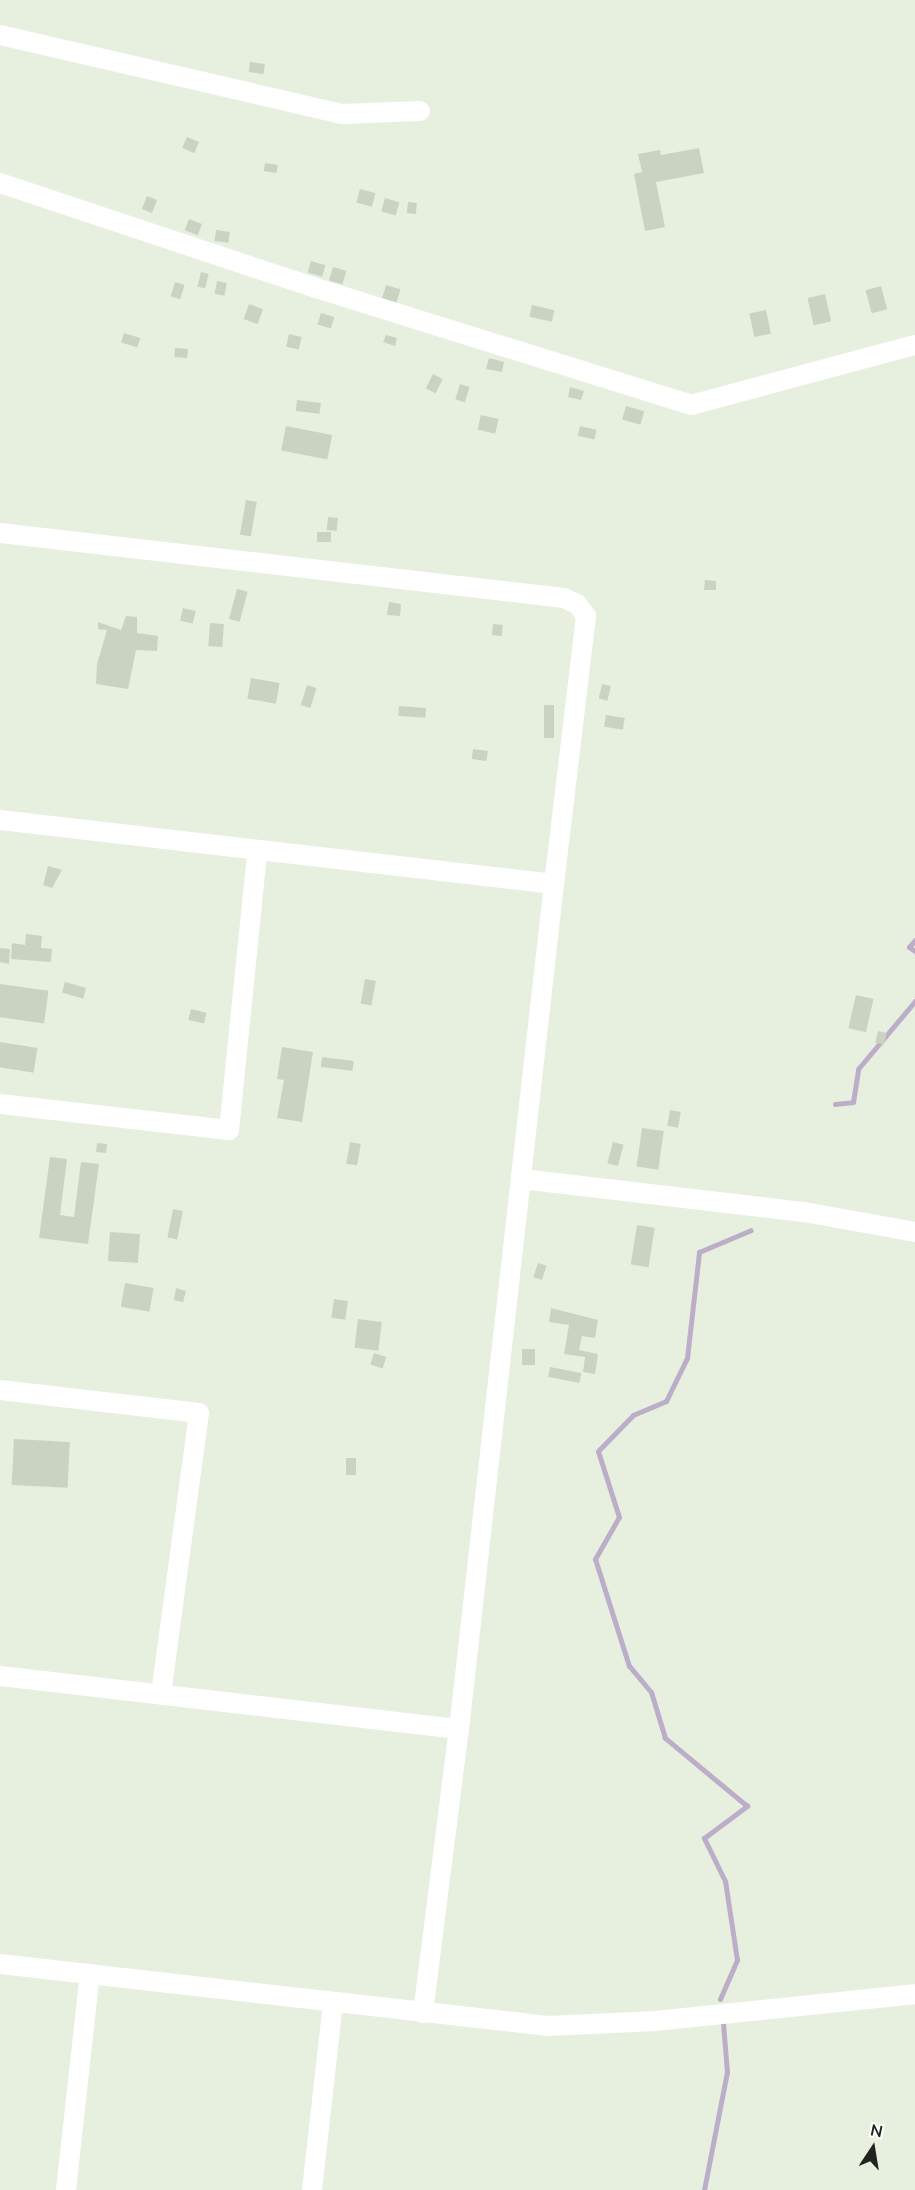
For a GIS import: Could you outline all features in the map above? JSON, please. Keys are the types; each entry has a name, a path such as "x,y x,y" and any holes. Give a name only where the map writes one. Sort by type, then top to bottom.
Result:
{"street":[{"path":"0,35 342,114 420,111"},
{"path":"0,183 316,288 691,405 915,345"},
{"path":"0,532 564,598 577,604 586,616 459,1729 423,2013"},
{"path":"0,820 257,853 554,884"},
{"path":"0,1104 229,1130 257,853"},
{"path":"522,1179 804,1212 915,1232"},
{"path":"0,1390 199,1413 161,1694"},
{"path":"0,1676 459,1729"},
{"path":"0,1964 333,2004 548,2026 678,2019 915,1994"},
{"path":"66,2190 90,1974"},
{"path":"312,2190 333,2004"}],"building":[{"path":"250,62 265,64 263,74 249,72"},
{"path":"187,137 199,142 194,153 182,148"},
{"path":"699,148 704,173 656,182 665,227 645,231 634,174 642,172 638,154 660,150 661,155"},
{"path":"265,163 278,165 277,173 264,171"},
{"path":"360,189 375,193 372,207 356,203"},
{"path":"147,196 157,200 152,213 142,209"},
{"path":"385,198 399,202 396,216 381,211"},
{"path":"408,202 417,203 416,214 407,213"},
{"path":"189,219 202,224 198,235 185,230"},
{"path":"216,230 230,232 228,243 214,241"},
{"path":"311,261 325,265 322,277 308,273"},
{"path":"333,267 346,271 342,284 329,280"},
{"path":"201,272 209,274 205,288 197,287"},
{"path":"217,281 227,283 224,296 215,294"},
{"path":"175,282 185,285 180,299 171,296"},
{"path":"386,285 400,289 397,303 382,298"},
{"path":"881,286 887,309 872,313 866,290"},
{"path":"825,294 831,321 814,325 807,298"},
{"path":"249,304 263,309 258,324 244,319"},
{"path":"532,305 554,310 552,322 529,317"},
{"path":"766,310 771,333 754,337 749,314"},
{"path":"321,313 334,317 331,329 317,324"},
{"path":"124,333 140,338 137,348 121,343"},
{"path":"289,334 302,337 299,350 286,347"},
{"path":"386,335 397,338 395,346 383,342"},
{"path":"175,348 188,349 187,358 174,357"},
{"path":"489,358 504,362 502,372 486,369"},
{"path":"433,374 443,379 436,393 426,388"},
{"path":"460,384 470,387 465,402 455,399"},
{"path":"570,387 584,391 581,400 568,397"},
{"path":"297,400 321,403 319,414 296,411"},
{"path":"626,406 644,411 640,425 622,419"},
{"path":"481,415 499,419 495,434 478,430"},
{"path":"286,426 332,435 327,460 281,451"},
{"path":"580,426 597,430 594,440 578,436"},
{"path":"246,500 257,502 251,536 240,534"},
{"path":"328,517 338,518 337,531 327,530"},
{"path":"317,532 331,532 331,542 317,542"},
{"path":"705,580 716,581 716,590 704,590"},
{"path":"237,589 248,592 240,622 229,619"},
{"path":"389,602 401,604 400,616 387,615"},
{"path":"183,608 196,611 193,624 180,621"},
{"path":"126,616 137,617 137,633 158,636 157,651 136,650 128,689 96,684 97,664 107,630 98,629 98,622 121,630"},
{"path":"210,623 224,624 222,647 208,646"},
{"path":"493,624 503,625 502,636 492,635"},
{"path":"251,678 280,683 276,704 247,699"},
{"path":"602,684 611,686 607,701 599,699"},
{"path":"307,685 317,688 310,708 301,705"},
{"path":"544,705 554,705 554,738 544,738"},
{"path":"399,706 426,708 425,718 398,716"},
{"path":"606,715 625,718 623,730 604,727"},
{"path":"473,749 488,751 486,761 472,759"},
{"path":"48,866 62,870 52,888 43,885"},
{"path":"26,934 42,936 41,948 52,949 51,962 11,959 12,943 25,945"},
{"path":"0,948 10,949 9,964 0,962"},
{"path":"365,979 376,981 371,1006 361,1004"},
{"path":"65,982 86,988 83,999 62,993"},
{"path":"0,984 49,991 44,1023 0,1017"},
{"path":"856,995 874,999 866,1032 848,1028"},
{"path":"191,1009 207,1013 204,1024 188,1020"},
{"path":"878,1031 887,1033 884,1045 875,1043"},
{"path":"0,1042 38,1048 34,1073 0,1067"},
{"path":"282,1047 313,1052 302,1122 277,1118 284,1080 277,1079"},
{"path":"322,1057 354,1061 353,1071 321,1067"},
{"path":"670,1110 681,1112 678,1128 667,1126"},
{"path":"642,1128 664,1131 658,1170 637,1167"},
{"path":"350,1142 361,1144 357,1166 346,1164"},
{"path":"613,1142 624,1145 618,1166 607,1163"},
{"path":"97,1143 107,1144 106,1153 96,1152"},
{"path":"50,1157 67,1159 60,1215 74,1217 81,1162 99,1164 88,1244 39,1238"},
{"path":"173,1209 183,1211 177,1239 167,1237"},
{"path":"637,1225 655,1228 649,1267 631,1265"},
{"path":"110,1232 140,1234 138,1263 108,1261"},
{"path":"538,1263 547,1266 542,1280 533,1277"},
{"path":"125,1283 154,1288 149,1312 121,1307"},
{"path":"176,1288 186,1291 183,1302 174,1300"},
{"path":"334,1299 348,1301 345,1320 331,1318"},
{"path":"551,1308 598,1320 595,1338 582,1336 579,1350 598,1354 595,1374 583,1372 585,1357 564,1354 569,1325 549,1322"},
{"path":"358,1319 382,1322 378,1351 354,1348"},
{"path":"522,1349 535,1349 535,1365 522,1365"},
{"path":"374,1353 386,1357 383,1368 370,1364"},
{"path":"550,1367 581,1373 580,1383 548,1377"},
{"path":"14,1439 70,1442 68,1488 12,1485"},
{"path":"346,1458 356,1458 356,1475 346,1475"}],"waterway":[{"path":"915,940 909,947 915,951"},
{"path":"835,1104 853,1102 858,1069 915,1001"},
{"path":"720,1999 737,1960 725,1881 704,1838 747,1806 665,1738 651,1692 629,1666 595,1559 619,1517 598,1451 633,1415 666,1401 687,1358 699,1252 751,1230"},
{"path":"704,2190 727,2072 723,2023"}]}
